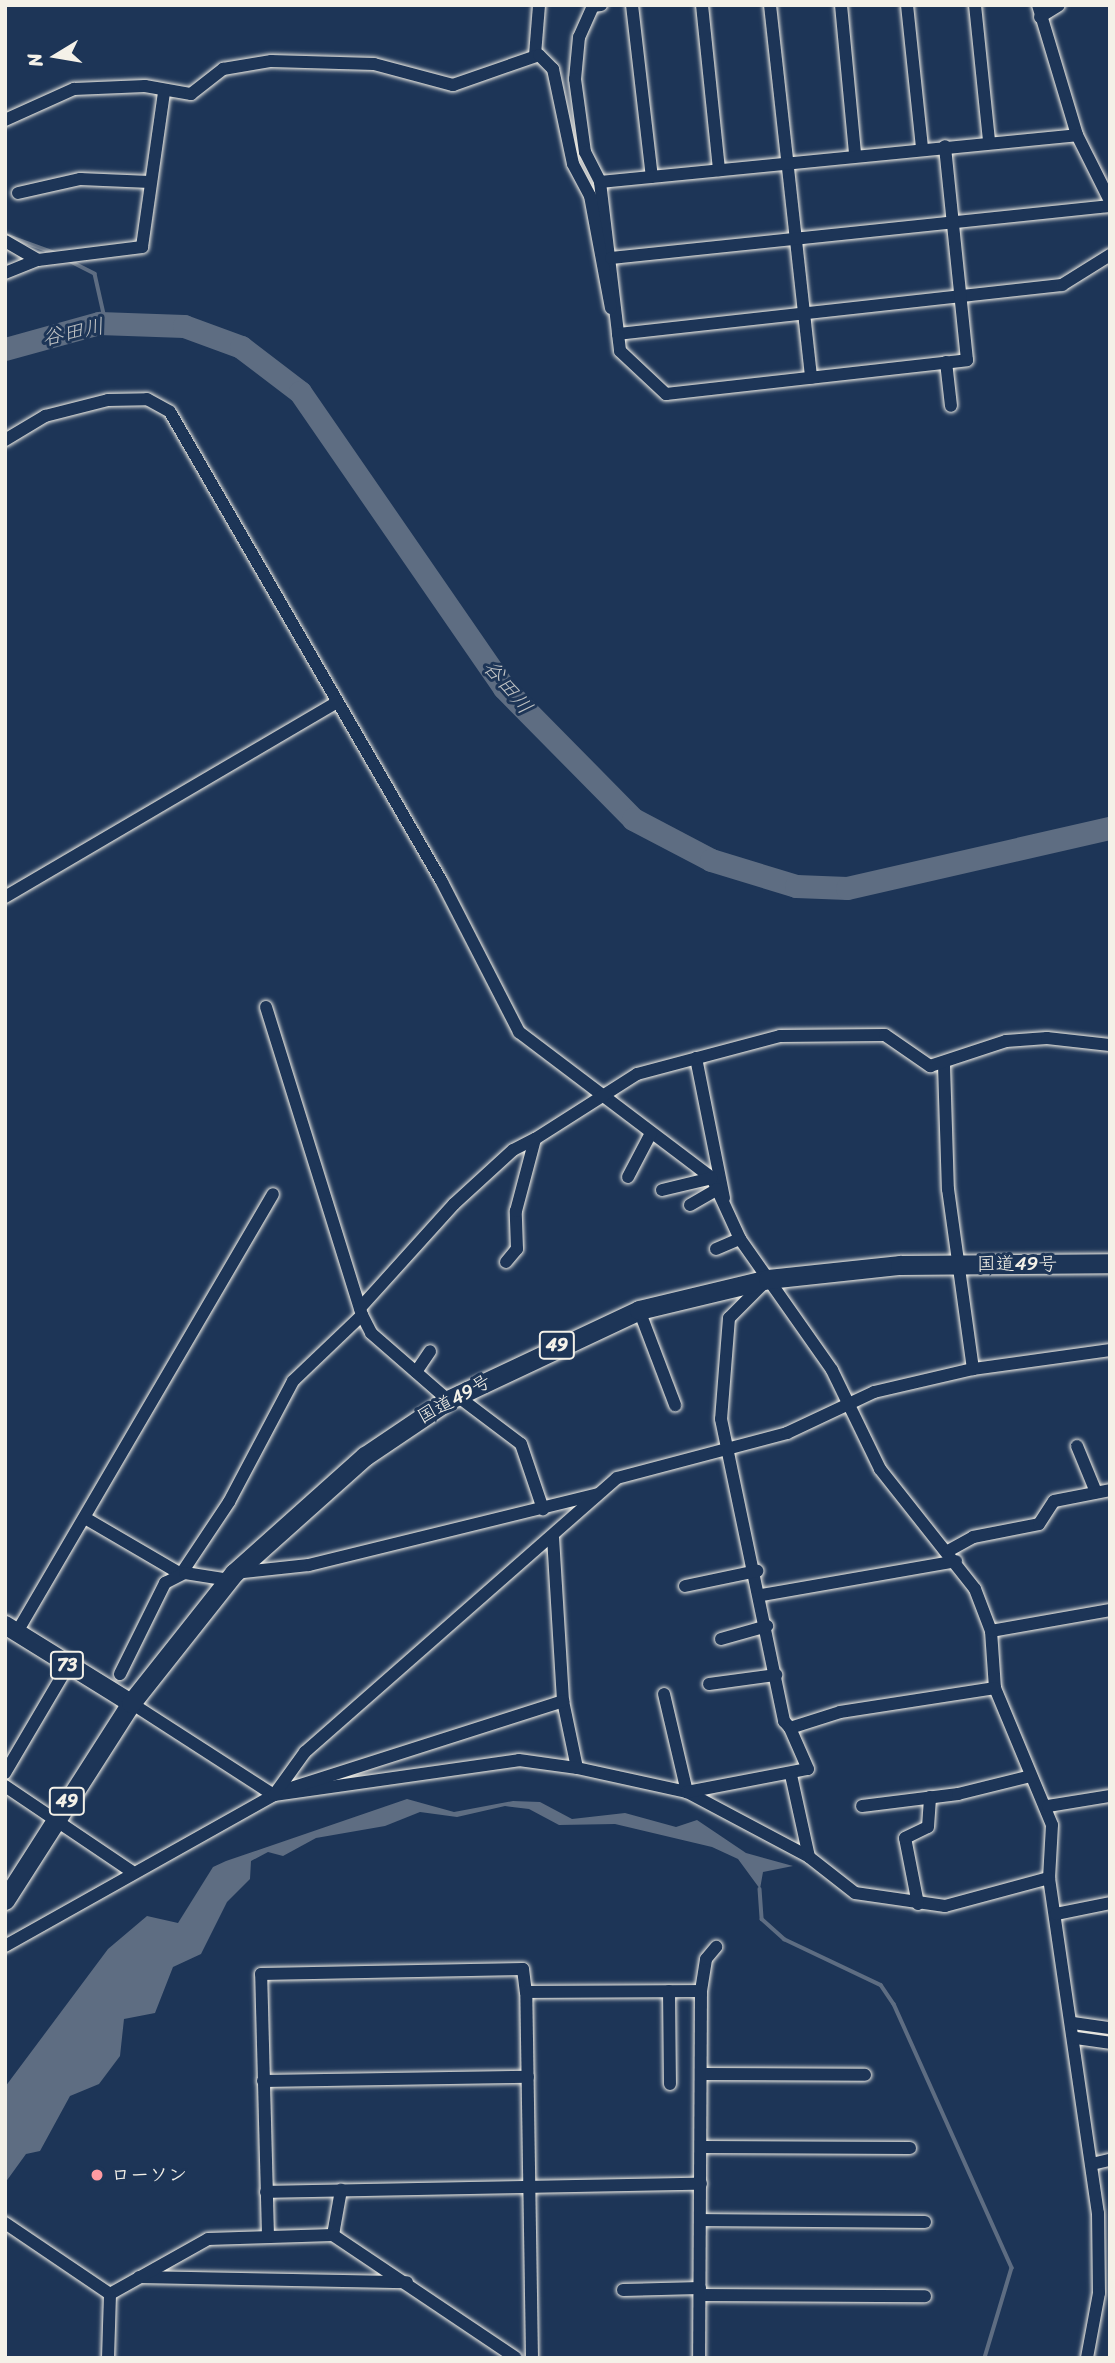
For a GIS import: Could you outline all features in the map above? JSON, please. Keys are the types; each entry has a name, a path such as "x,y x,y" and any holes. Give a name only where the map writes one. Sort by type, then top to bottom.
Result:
{"highway":[{"name":"国道49号","path":"5,1900 131,1703 232,1577 365,1456 452,1397 639,1310 768,1279 844,1268 1110,1263"}],"main road":[{"name":"73","path":"11,1629 131,1703"}],"street":[{"path":"535,55 539,5"},
{"path":"601,5 593,6 579,37 575,79 585,152 600,182 620,351 666,394 967,360 945,146"},
{"path":"632,5 652,177"},
{"path":"702,5 719,170"},
{"path":"770,5 811,377"},
{"path":"841,5 855,154"},
{"path":"906,5 922,148"},
{"path":"975,5 989,140"},
{"path":"1059,5 1039,11 1077,135 1110,201"},
{"path":"5,120 74,89 145,86 164,92 191,94 223,69 271,61 374,64 453,85 535,55"},
{"path":"535,55 554,69 616,317"},
{"path":"5,274 38,260 142,247 164,92"},
{"path":"600,182 989,140 1077,135"},
{"path":"19,193 80,179 150,182"},
{"path":"611,258 1110,206"},
{"path":"5,241 38,260"},
{"path":"618,334 1062,285 1110,255"},
{"path":"946,362 951,406"},
{"path":"5,440 78,405 161,403 184,432 442,882 519,1032 651,1133 718,1189"},
{"path":"5,897 337,702"},
{"path":"266,1007 361,1312 371,1333 416,1372 521,1444 543,1509"},
{"path":"120,1674 165,1583 181,1574 229,1502 293,1381 361,1312 454,1204 513,1150 638,1074 780,1036 877,1034 920,1063 944,1065 971,1048 1006,1041 1047,1038 1110,1045"},
{"path":"696,1058 718,1189 740,1239 849,1400 880,1469 952,1556 991,1631 995,1688 1031,1776 1048,1806 1049,1878 1076,2038 1104,2269 1087,2358"},
{"path":"944,1065 948,1189 973,1369"},
{"path":"628,1177 651,1133"},
{"path":"506,1262 517,1249 516,1211 535,1139"},
{"path":"662,1190 718,1189"},
{"path":"690,1205 718,1189"},
{"path":"11,1629 85,1518 274,1194"},
{"path":"716,1249 740,1239"},
{"path":"687,1792 791,1775 808,1769 790,1728 776,1675 757,1571 727,1447 720,1396 725,1331 734,1308 768,1279"},
{"path":"639,1310 675,1405"},
{"path":"274,1795 305,1752 600,1493 632,1470 788,1433 849,1400 973,1369 1110,1350"},
{"path":"416,1372 430,1351"},
{"path":"1077,1446 1096,1492"},
{"path":"762,1595 952,1556 973,1537 1039,1524 1049,1503 1110,1490"},
{"path":"85,1518 181,1574 232,1577 309,1565 600,1493"},
{"path":"553,1536 563,1701 577,1768"},
{"path":"685,1586 757,1571"},
{"path":"991,1631 1110,1610"},
{"path":"722,1639 767,1626"},
{"path":"5,1773 68,1666"},
{"path":"709,1684 776,1675"},
{"path":"790,1728 840,1712 995,1688"},
{"path":"664,1694 687,1792"},
{"path":"5,1946 131,1871 274,1795 435,1737 563,1701"},
{"path":"131,1703 274,1795 519,1760 577,1768 687,1792 809,1857 855,1893 944,1906 1049,1878"},
{"path":"791,1775 809,1857"},
{"path":"862,1805 930,1797 1031,1776"},
{"path":"5,1786 131,1871"},
{"path":"1048,1806 1110,1796"},
{"path":"918,1904 905,1838 928,1827 930,1797"},
{"path":"1056,1914 1110,1903"},
{"path":"699,2358 701,1991 706,1959 716,1947"},
{"path":"268,2236 261,1974 523,1969 533,2188 532,2358"},
{"path":"669,1991 670,2084"},
{"path":"526,1992 701,1991"},
{"path":"1073,2023 1110,2028"},
{"path":"1076,2038 1110,2043"},
{"path":"701,2074 865,2075"},
{"path":"263,2081 528,2077"},
{"path":"701,2147 910,2148"},
{"path":"1093,2164 1110,2160"},
{"path":"267,2192 701,2183"},
{"path":"334,2235 341,2190"},
{"path":"701,2220 925,2222"},
{"path":"5,2223 110,2294"},
{"path":"110,2294 208,2239 334,2235 516,2358"},
{"path":"139,2277 407,2282"},
{"path":"623,2290 925,2296"},
{"path":"108,2358 110,2294"}],"water":[{"path":"407,1799 454,1812 513,1801 540,1802 572,1819 625,1813 676,1827 697,1820 746,1853 793,1866 763,1872 760,1889 738,1859 712,1847 615,1824 559,1825 529,1809 505,1806 457,1817 420,1812 385,1826 316,1838 283,1856 268,1852 251,1861 250,1879 227,1902 201,1954 173,1967 155,2013 124,2019 120,2056 99,2084 70,2096 40,2151 26,2154 5,2183 5,2087 108,1949 147,1916 178,1923 213,1867"}],"waterway":[{"path":"5,235 55,253"},
{"path":"68,260 95,274 106,323"},
{"name":"谷田川","path":"5,349 99,323 184,326 241,347 300,392 504,688 633,819 711,860 796,886 847,888 1110,828"},
{"path":"760,1889 762,1919 784,1939 881,1985 894,2004 1012,2268 985,2358"}],"place":[{"name":"ローソン","path":"97,2175"}]}
